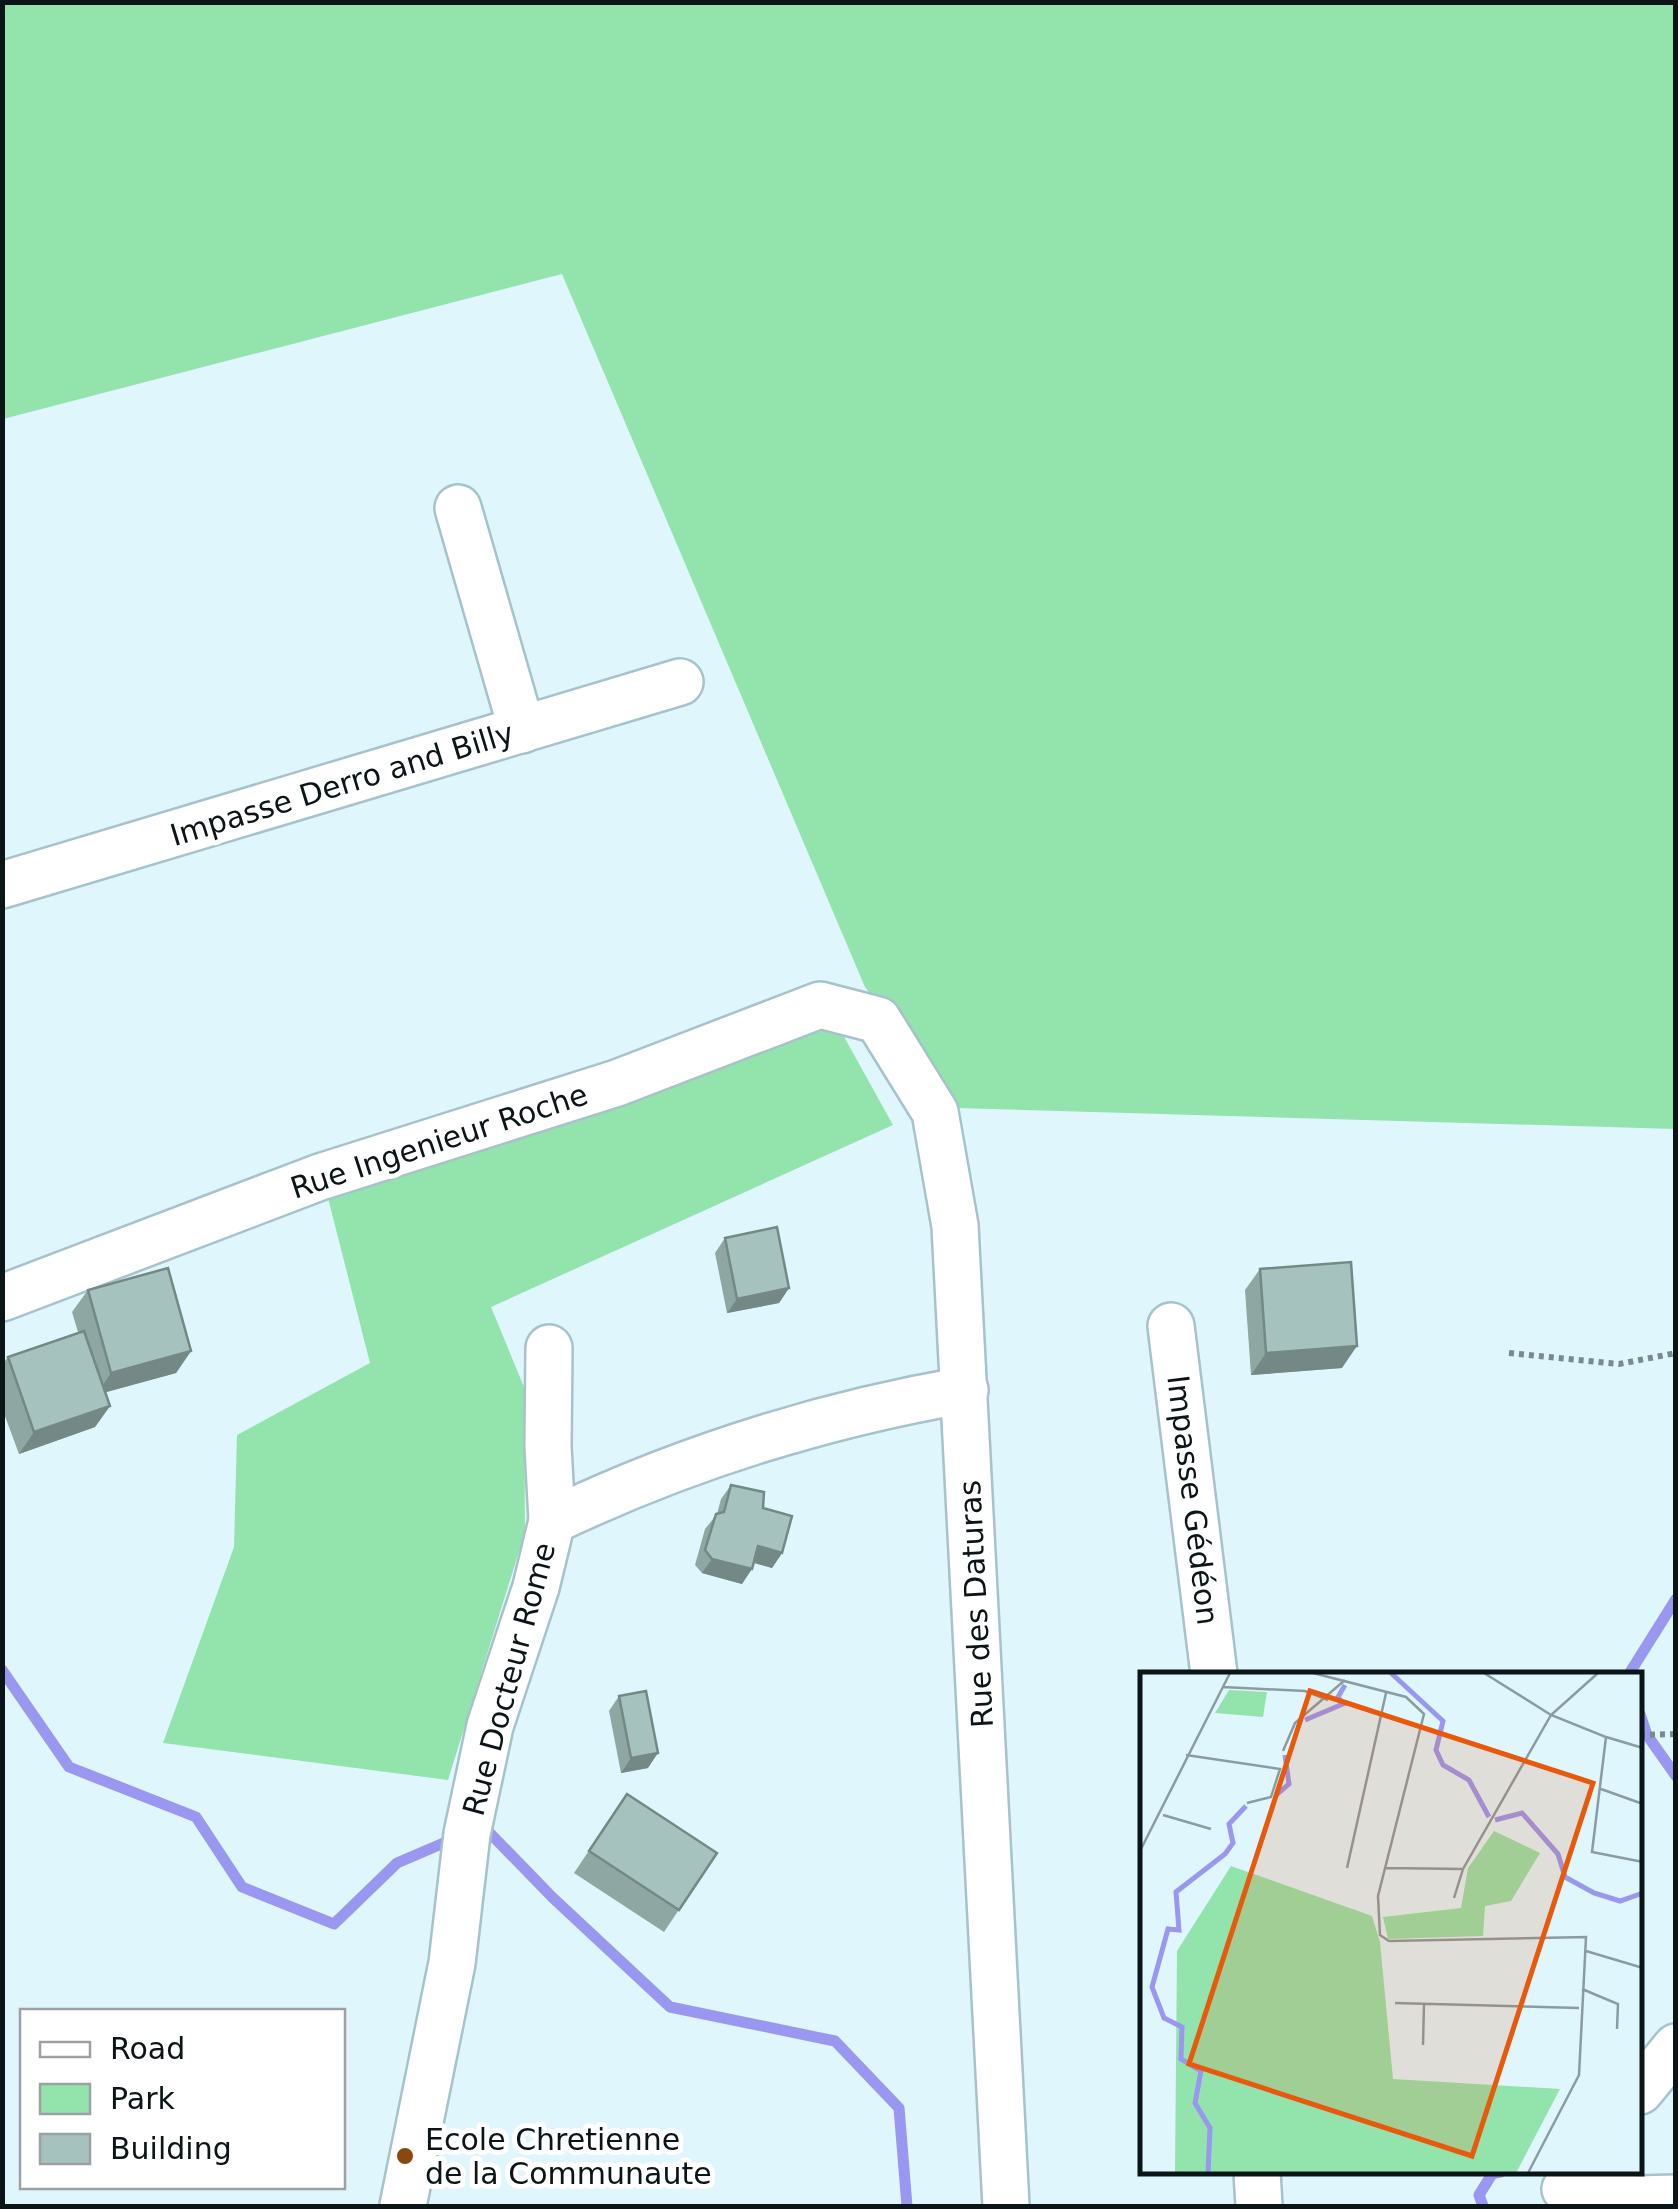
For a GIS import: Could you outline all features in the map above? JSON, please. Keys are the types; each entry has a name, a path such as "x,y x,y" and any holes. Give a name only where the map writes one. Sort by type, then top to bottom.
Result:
{"street":[{"path":"458,508 522,730"},
{"name":"Impasse Derro and Billy","path":"2,885 680,682"},
{"name":"Rue Ingenieur Roche","path":"2,1298 320,1177 616,1083 820,1005 878,1020"},
{"name":"Rue des Daturas","path":"878,1020 934,1112 955,1226 1006,2206"},
{"name":"Impasse Gédéon","path":"1171,1326 1214,1672"},
{"path":"549,1348 552,1521"},
{"name":"Rue Docteur Rome","path":"403,2206 452,1963 471,1816 490,1726 536,1587 552,1521 616,1490 736,1445 878,1405 965,1390"},
{"path":"1643,2087 1676,2047"},
{"path":"1256,2174 1259,2206"},
{"path":"1565,2189 1638,2199 1676,2198"}],"path":[{"path":"1509,1354 1619,1364 1676,1354"},
{"path":"1643,1735 1676,1734"}],"green space":[{"path":"3,3 1675,3 1675,1129 956,1108 865,987 562,274 3,419"},
{"path":"832,1015 893,1125 491,1307 524,1387 525,1532 448,1780 163,1743 234,1547 237,1435 370,1363 327,1194"}],"building":[{"path":"777,1227 789,1288 737,1299 725,1238"},
{"path":"1351,1262 1357,1346 1266,1353 1260,1269"},
{"path":"168,1268 191,1351 111,1373 88,1290"},
{"path":"84,1331 110,1406 34,1432 8,1357"},
{"path":"731,1485 764,1492 763,1508 792,1516 782,1553 758,1546 752,1569 712,1559 705,1550 716,1514 724,1512"},
{"path":"646,1691 658,1753 631,1758 619,1696"},
{"path":"627,1794 717,1853 679,1910 589,1851"}],"waterway":[{"path":"1630,1672 1676,1599"},
{"path":"2,1670 69,1767 196,1817 242,1887 334,1924 397,1863 453,1839"},
{"path":"1643,1723 1676,1776"},
{"path":"479,1828 483,1826 552,1897 670,2007 835,2041 899,2108 907,2206"},
{"path":"1483,2206 1479,2195 1492,2174"}],"place":[{"name":"Ecole Chretienne de la Communaute","path":"405,2156"}]}
